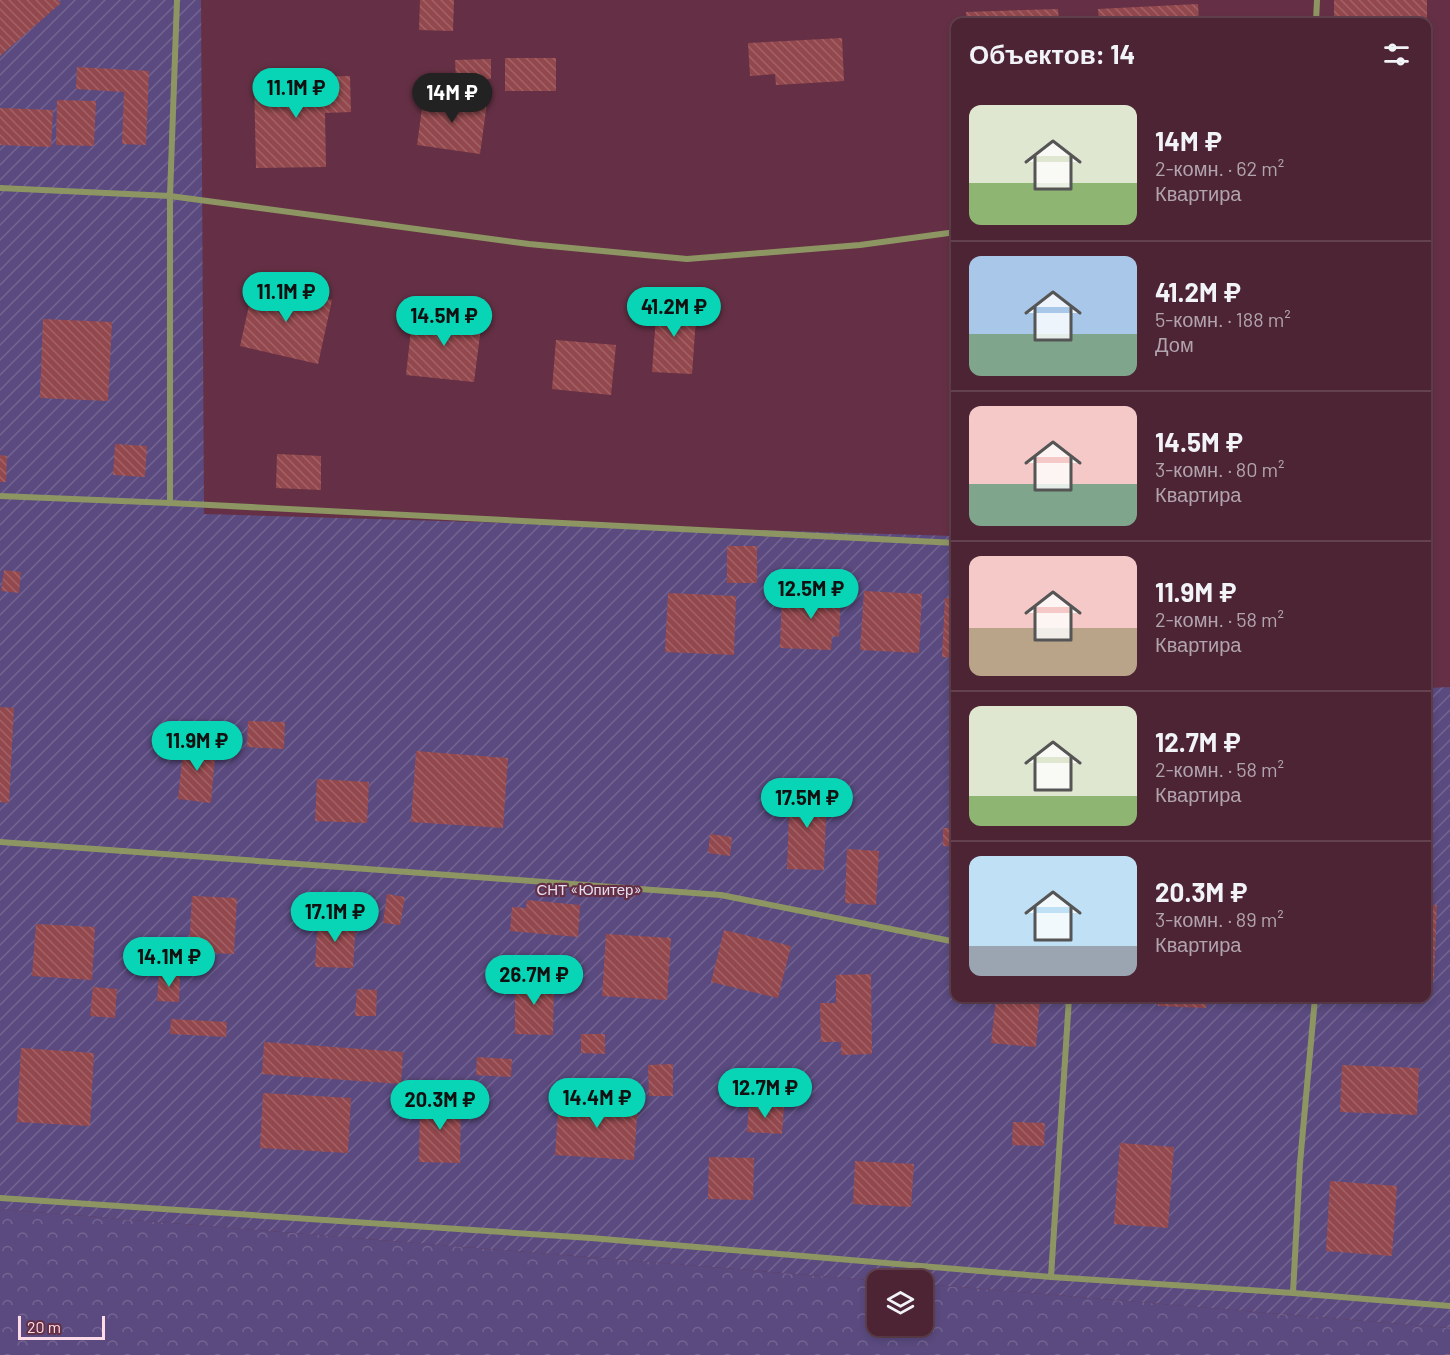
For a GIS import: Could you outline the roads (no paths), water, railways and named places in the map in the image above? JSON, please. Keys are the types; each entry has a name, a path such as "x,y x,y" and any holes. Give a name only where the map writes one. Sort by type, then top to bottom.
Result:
{"street":[{"path":"170,503 170,196 177,0"},
{"path":"1316,18 1317,0"},
{"path":"0,188 170,196 529,244 687,259 860,245 951,233"},
{"path":"0,496 951,543"},
{"path":"0,842 721,896 951,941"},
{"path":"1051,1277 1069,1002"},
{"path":"1293,1293 1300,1163 1315,1002"},
{"path":"0,1198 591,1238 1051,1277 1450,1306"}],"park label":[{"name":"СНТ «Юпитер»","path":"589,890"}]}
